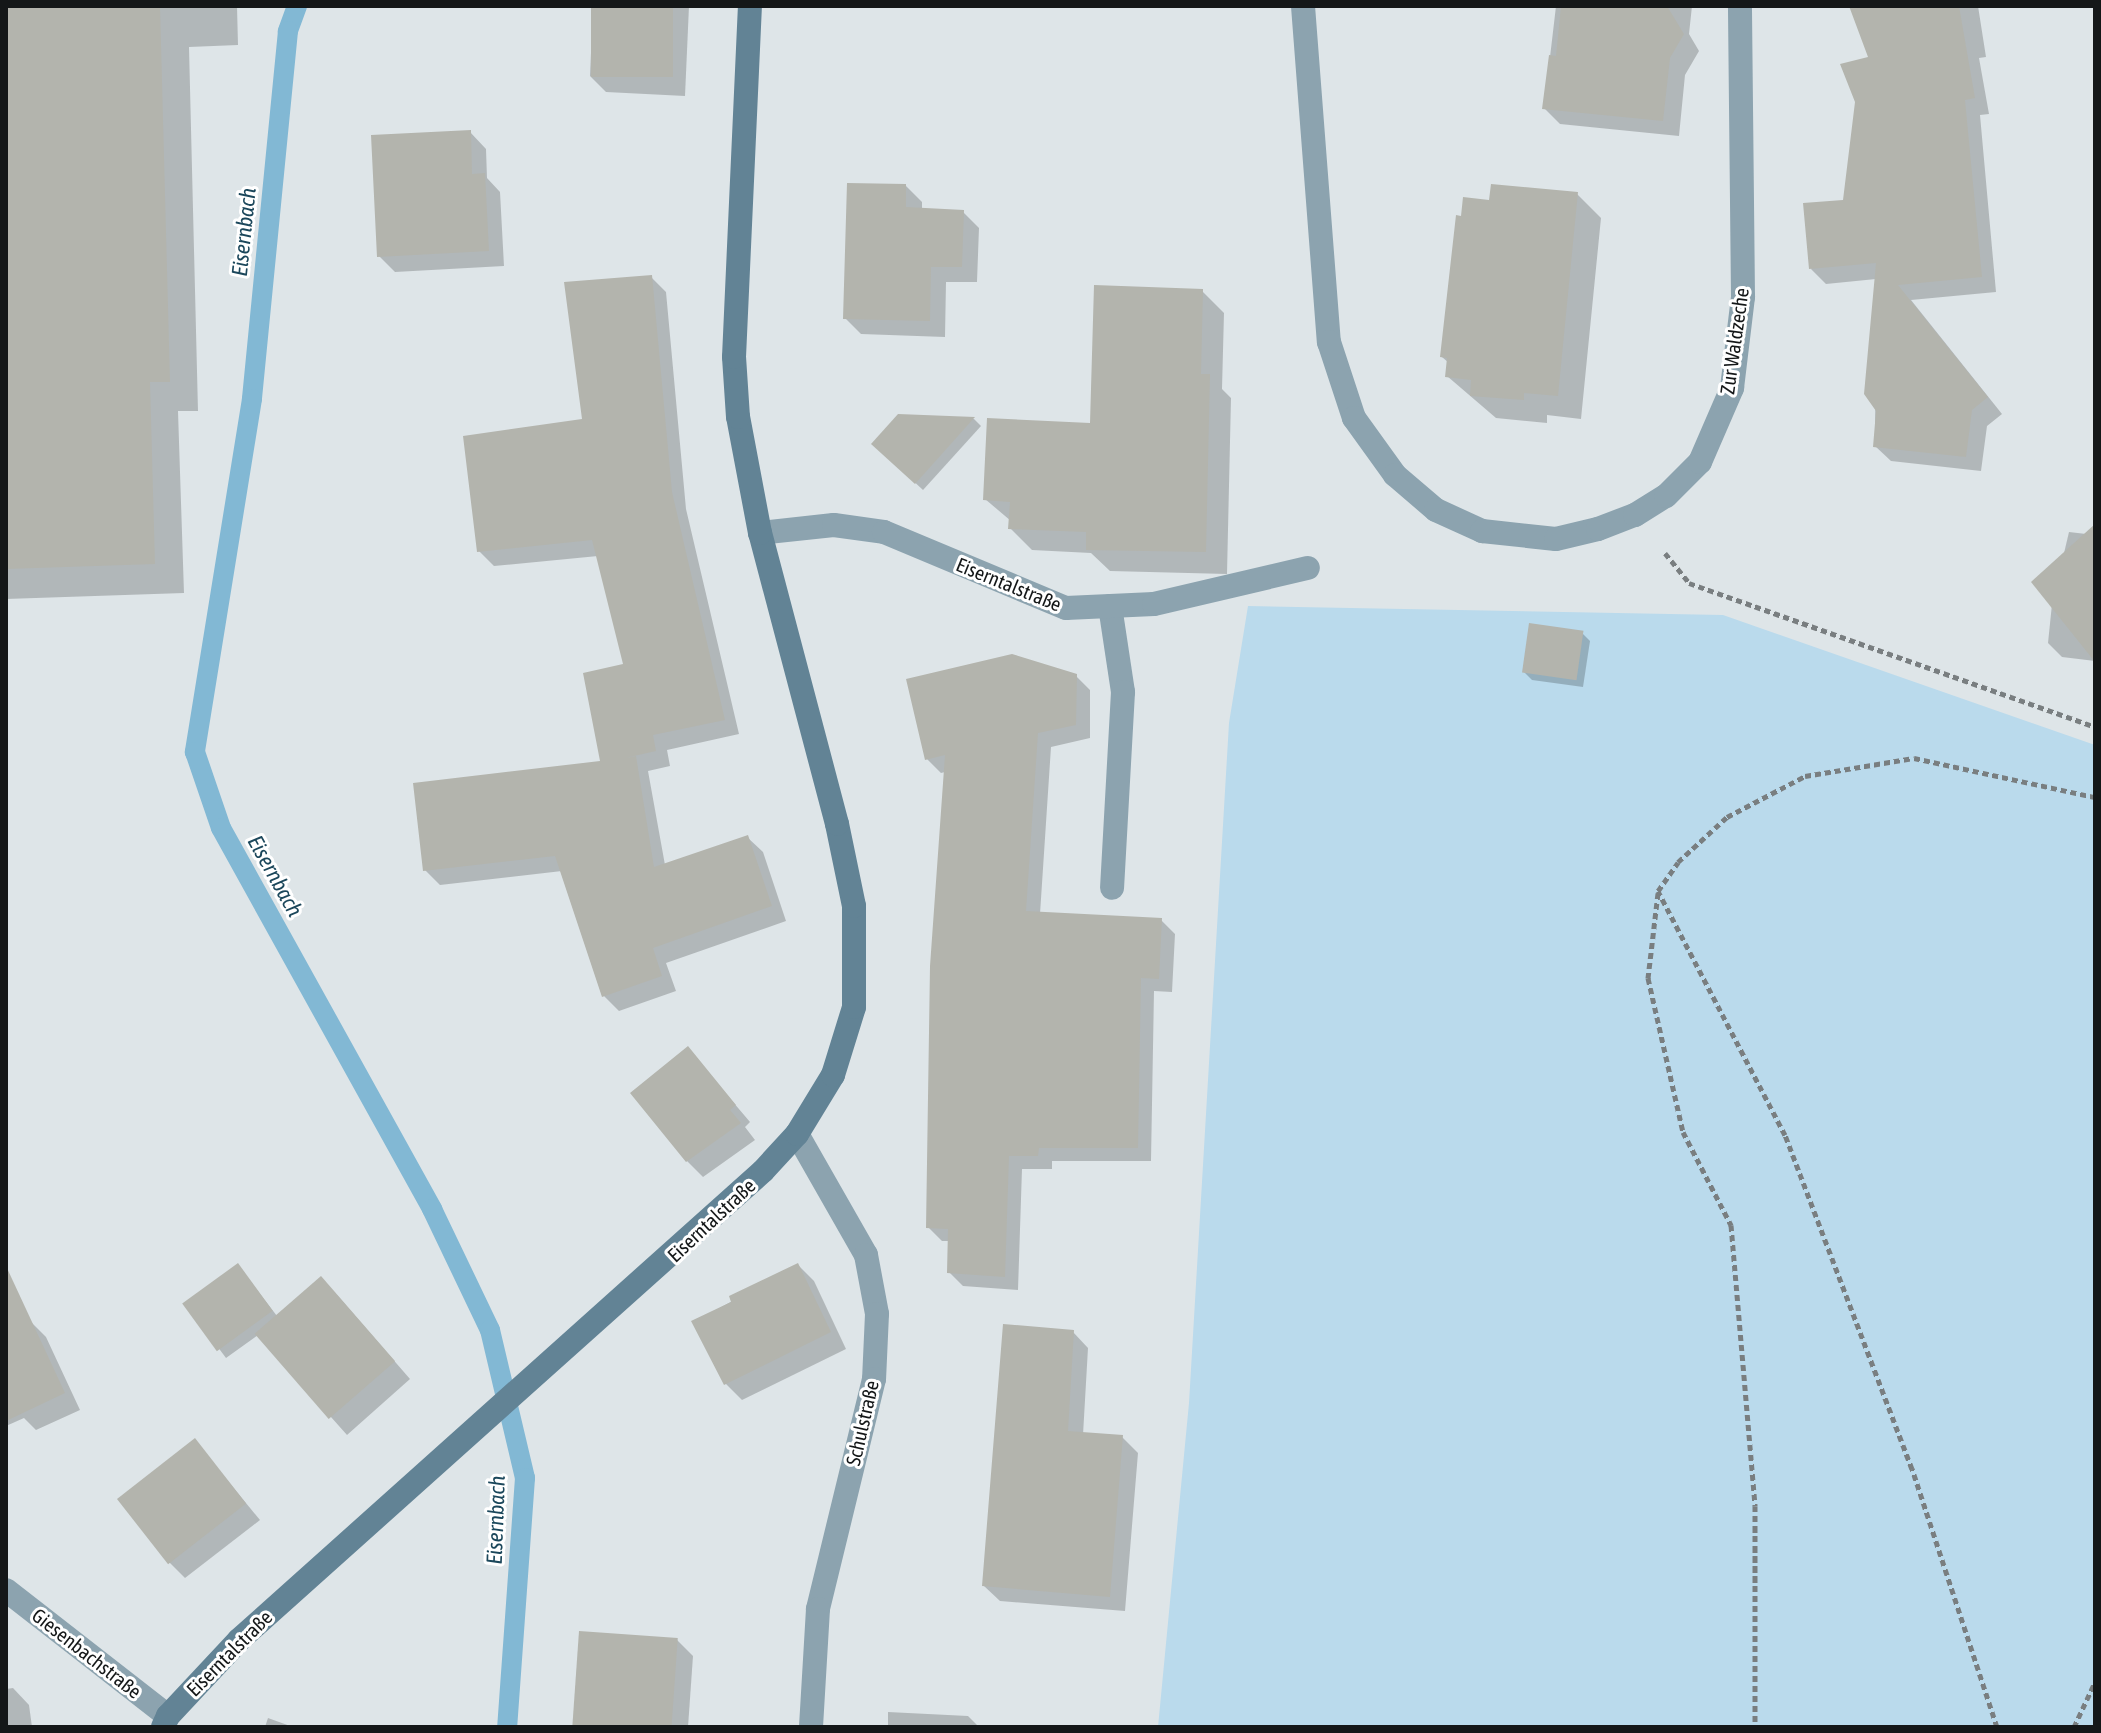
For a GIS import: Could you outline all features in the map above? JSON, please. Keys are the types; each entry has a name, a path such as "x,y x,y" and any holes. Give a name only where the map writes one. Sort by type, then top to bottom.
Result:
{"main road":[{"name":"Eiserntalstraße","path":"165,1722 239,1640 709,1223 797,1134 833,1075 854,1007 854,906 831,800 760,533 738,417 734,357 750,6"}],"street":[{"name":"Zur Waldzeche","path":"1303,6 1329,342 1354,418 1395,475 1436,510 1482,531 1556,539 1598,529 1635,515 1666,496 1700,462 1732,388 1743,297 1740,6"},
{"name":"Eiserntalstraße","path":"760,533 834,525 884,532 1066,608 1154,604 1308,568"},
{"path":"1110,606 1123,692 1112,888"},
{"name":"Schulstraße","path":"797,1134 866,1255 877,1314 874,1379 818,1609 811,1727"},
{"name":"Giesenbachstraße","path":"6,1590 165,1722"}],"path":[{"path":"1635,515 1689,583 2095,727"},
{"path":"1755,1727 1755,1506 1731,1225 1683,1132 1648,978 1658,891 1678,862 1727,817 1805,776 1914,758 2095,797"},
{"path":"1658,891 1785,1135 1912,1469 1997,1727"},
{"path":"2074,1727 2095,1682"}],"shaded area":[{"path":"1248,606 1723,615 2095,745 2095,1727 1158,1727 1189,1403 1229,723"}],"building":[{"path":"6,6 160,6 170,382 150,382 155,564 6,569"},
{"path":"591,6 673,6 673,77 591,77"},
{"path":"1561,6 1667,6 1684,34 1670,58 1663,121 1542,109 1549,55 1556,56"},
{"path":"1849,6 1959,6 1975,98 1965,100 1982,277 1898,285 1988,397 1972,410 1966,457 1873,447 1876,411 1864,394 1876,263 1809,269 1803,203 1843,200 1855,102 1840,64 1868,57"},
{"path":"471,130 472,174 485,173 489,251 377,257 371,135"},
{"path":"847,183 906,184 906,207 964,210 962,267 931,267 930,321 843,319"},
{"path":"1491,184 1578,192 1558,396 1524,393 1524,400 1470,396 1471,380 1445,377 1447,358 1440,357 1456,215 1461,216 1463,197 1489,200"},
{"path":"652,275 672,492 725,720 653,735 656,751 625,758 636,756 654,867 748,835 772,906 653,948 662,976 602,997 555,856 423,871 413,783 600,761 583,673 623,664 592,540 477,552 463,436 582,419 564,282"},
{"path":"1094,285 1203,289 1201,374 1210,374 1206,552 1086,550 1086,532 1008,529 1010,502 983,500 987,418 1090,423"},
{"path":"898,414 975,417 915,484 871,444"},
{"path":"2095,524 2095,662 2031,582"},
{"path":"1529,623 1583,631 1577,680 1522,673"},
{"path":"1012,654 1077,674 1076,725 1038,733 1026,911 1162,918 1159,979 1141,978 1138,1148 1039,1148 1038,1156 1009,1156 1005,1277 947,1273 948,1229 926,1228 930,966 945,755 925,760 906,679"},
{"path":"688,1046 736,1105 730,1110 741,1123 686,1162 630,1093"},
{"path":"238,1263 273,1311 217,1351 182,1304"},
{"path":"798,1263 831,1332 724,1385 691,1321 731,1302 729,1296"},
{"path":"6,1266 65,1393 6,1421"},
{"path":"321,1276 395,1361 329,1419 255,1334"},
{"path":"1003,1324 1074,1330 1068,1431 1123,1435 1110,1597 982,1586"},
{"path":"195,1438 246,1503 168,1564 117,1499"},
{"path":"579,1631 678,1638 672,1727 572,1727"}],"waterway":[{"name":"Eisernbach","path":"297,6 288,31 252,399 195,752 221,828 432,1209 490,1330 525,1478 507,1727"}]}
